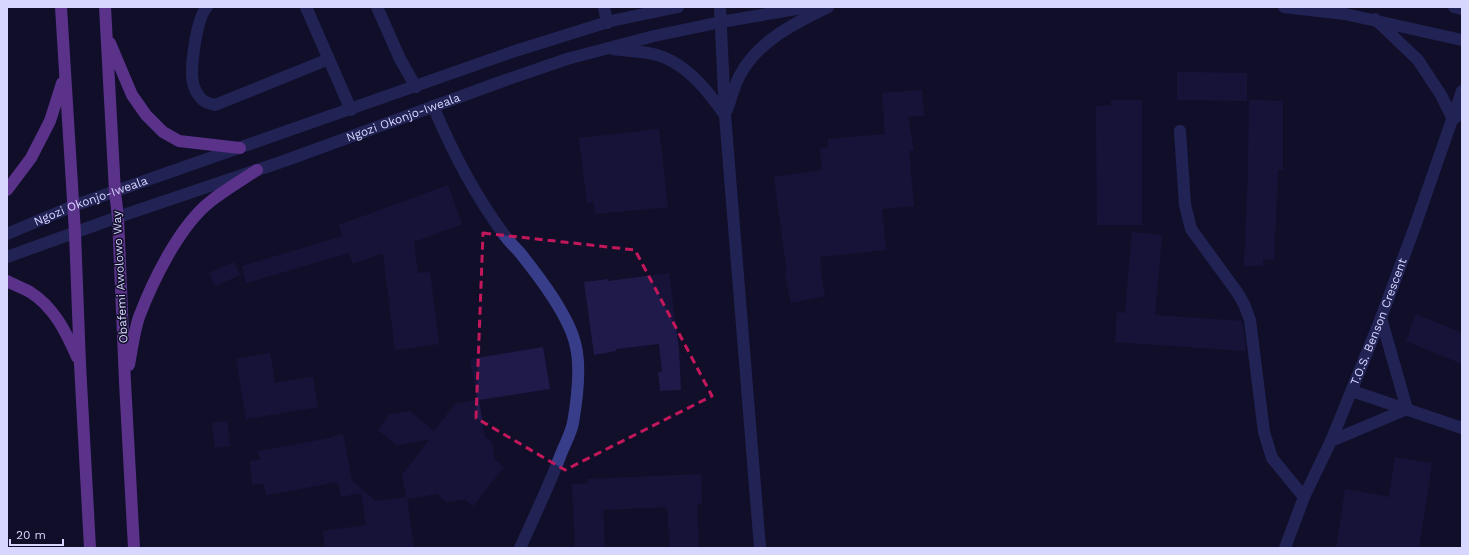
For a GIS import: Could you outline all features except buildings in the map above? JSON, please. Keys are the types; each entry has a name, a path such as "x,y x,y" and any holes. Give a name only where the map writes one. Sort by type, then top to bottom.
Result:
{"main road":[{"path":"61,7 64,76 75,233 80,364 90,548"},
{"name":"Obafemi Awolowo Way","path":"105,7 115,192 118,217 134,548"},
{"path":"106,33 132,96 146,115 163,132 179,141 240,148"},
{"path":"7,190 31,158 50,121 64,76"},
{"path":"125,382 139,318 154,284 171,252 190,222 210,201 257,170"},
{"path":"7,281 30,292 50,310 65,330 80,364"}],"street":[{"path":"206,7 198,24 192,73 194,86 199,97 205,102 215,105 328,59"},
{"path":"306,7 351,110"},
{"path":"377,7 400,59 416,87"},
{"path":"604,7 607,23"},
{"name":"Ngozi Okonjo-Iweala","path":"7,234 73,206 514,52 607,23 678,7"},
{"path":"720,7 725,115 760,548"},
{"name":"Ngozi Okonjo-Iweala","path":"7,258 118,217 257,170 567,59 654,36 721,22 808,7"},
{"path":"725,115 740,76 754,54 770,40 794,23 828,7"},
{"path":"1284,7 1375,19 1462,40"},
{"path":"1454,7 1462,9"},
{"path":"1375,19 1418,60 1441,96 1458,116"},
{"path":"607,49 654,54 674,62 706,89 725,115"},
{"name":"T.O.S. Benson Crescent","path":"1285,548 1304,497 1331,442 1381,318 1458,116 1462,92"},
{"path":"433,106 447,140 465,174 504,235 556,302 569,327 576,346 579,364 573,424 551,480 520,548"},
{"path":"1180,131 1184,205 1191,229 1237,292 1244,304 1250,320 1264,432 1267,444 1272,458 1304,497"},
{"path":"1381,318 1407,409"},
{"path":"1352,391 1462,428"},
{"path":"1331,442 1407,409"}],"highlighted area":[{"path":"483,233 635,250 712,396 565,470 476,418"}]}
